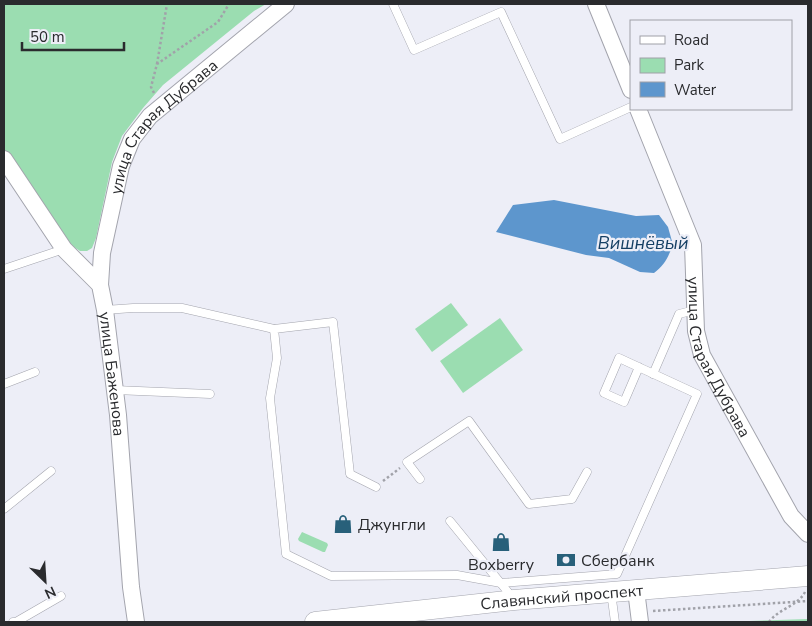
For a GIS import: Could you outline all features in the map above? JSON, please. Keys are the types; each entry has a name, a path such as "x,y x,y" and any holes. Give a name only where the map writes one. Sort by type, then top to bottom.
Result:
{"street":[{"name":"улица Старая Дубрава","path":"100,285 102,253 121,166 132,139 150,116 286,4"},
{"path":"596,4 630,88"},
{"name":"улица Старая Дубрава","path":"638,110 693,245 694,310 696,331 702,355 791,516 808,534"},
{"path":"4,159 64,249 100,285"},
{"name":"улица Баженова","path":"100,285 105,310 118,415 131,587 136,622"},
{"name":"Славянский проспект","path":"315,622 514,600 808,576"},
{"path":"636,590 639,617"}],"lane":[{"path":"393,4 414,50 501,12 560,139 630,107"},
{"path":"4,269 64,249"},
{"path":"105,310 182,308 274,329 333,322 350,474 379,484"},
{"path":"653,374 679,314 694,310"},
{"path":"274,329 277,358 270,398 286,554 331,576 457,575 501,583 617,574 697,394 653,374 639,367 619,358 604,393 624,402 639,367"},
{"path":"4,384 35,372"},
{"path":"115,390 210,394"},
{"path":"420,480 407,462 469,421 530,504 572,499 587,472"},
{"path":"4,509 51,471"},
{"path":"450,522 514,600"},
{"path":"611,592 616,622"},
{"path":"13,622 61,596"}],"path":[{"path":"163,106 151,88 167,4"},
{"path":"157,64 218,22 229,4"},
{"path":"379,484 395,472"},
{"path":"769,622 773,616 802,598 808,587"},
{"path":"639,617 808,601"}],"green space":[{"path":"4,4 266,4 254,11 163,85 143,108 122,136 112,162 96,238 92,248 87,251 80,251 71,245 44,211 4,149"},
{"path":"451,303 468,325 432,352 415,329"},
{"path":"500,318 523,350 463,393 440,361"},
{"path":"302,532 327,543 325,552 299,541 298,539"},
{"path":"808,619 808,622 718,622"}],"water":[{"name":"Вишнёвый","path":"554,200 636,216 659,215 668,227 673,245 666,260 658,270 654,273 640,272 609,258 586,255 496,232 513,205"}],"place":[{"name":"Джунгли","path":"343,524"},
{"name":"Boxberry","path":"501,542"},
{"name":"Сбербанк","path":"566,560"}]}
